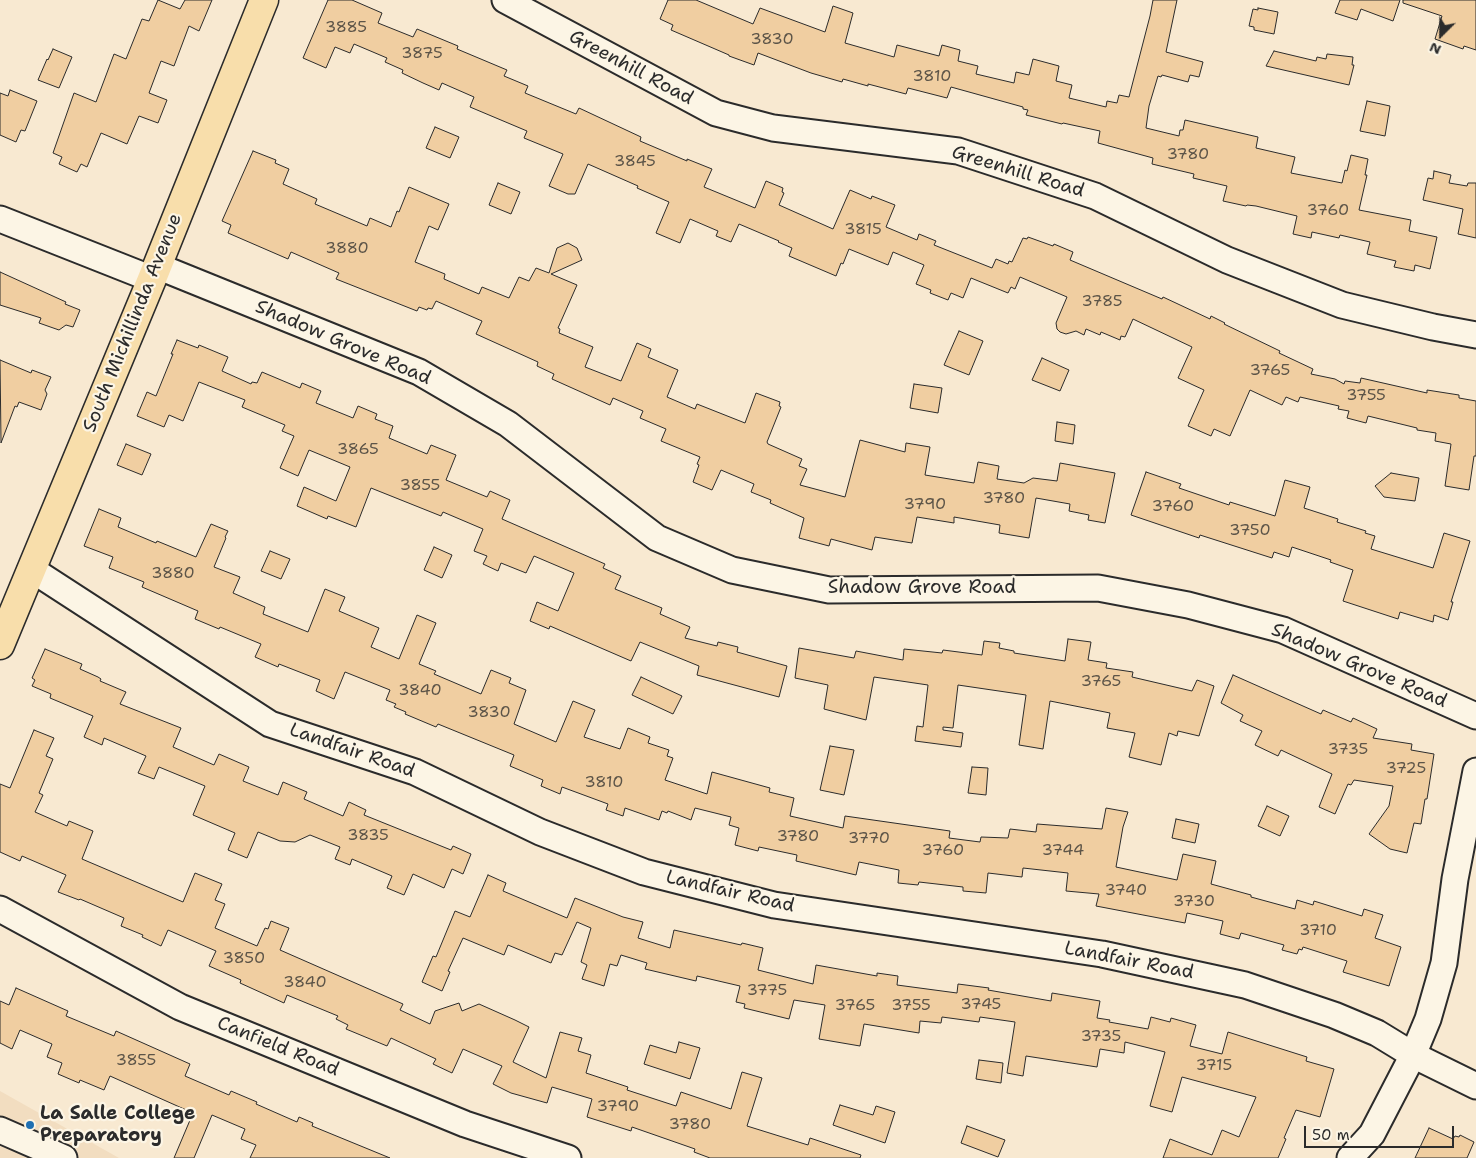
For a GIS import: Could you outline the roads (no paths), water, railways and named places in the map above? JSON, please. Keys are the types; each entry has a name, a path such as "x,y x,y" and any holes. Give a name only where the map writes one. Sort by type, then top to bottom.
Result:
{"main road":[{"name":"South Michillinda Avenue","path":"0,645 264,0"}],"street":[{"name":"Greenhill Road","path":"505,0 716,113 773,128 958,152 1095,196 1227,260 1342,305 1433,327 1476,335"},
{"name":"Shadow Grove Road","path":"0,219 154,272 419,372 508,424 657,538 732,570 829,590 1098,588 1188,605 1283,630 1476,716"},
{"name":"Landfair Road","path":"31,569 270,724 415,772 540,832 644,872 774,905 1102,954 1245,984 1334,1015 1378,1033 1413,1055 1476,1086"},
{"path":"1350,1158 1372,1134 1413,1055 1428,1019 1444,963 1455,879 1476,771"},
{"name":"Canfield Road","path":"0,909 180,1007 465,1124 568,1158"},
{"path":"0,1130 64,1158"}],"place":[{"name":"La Salle College Preparatory","path":"30,1125"}]}
